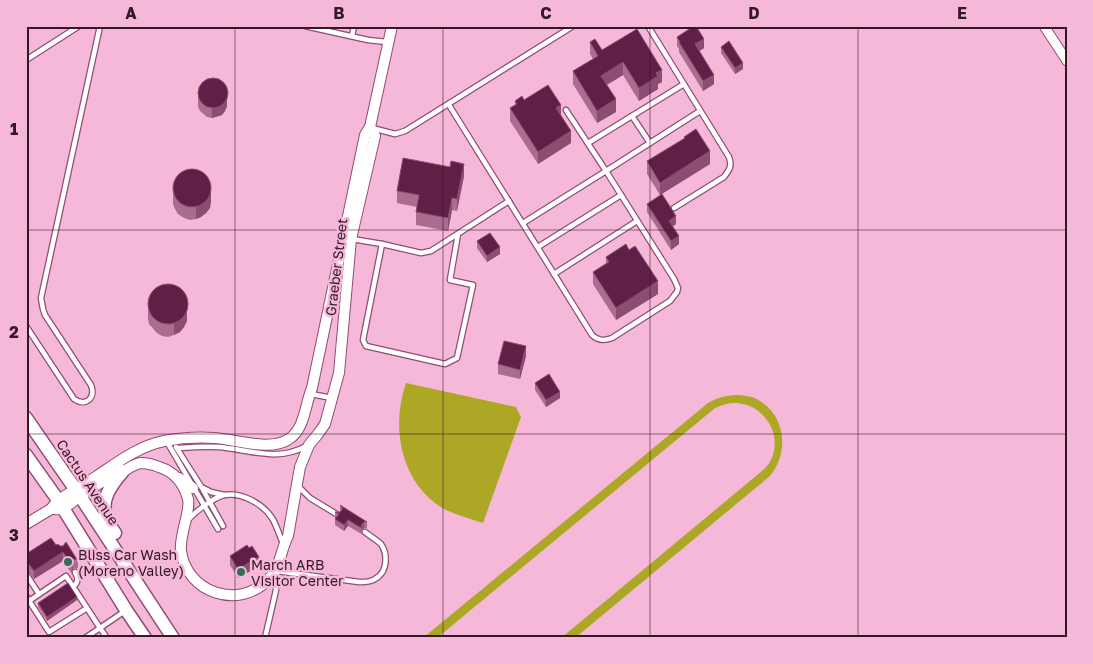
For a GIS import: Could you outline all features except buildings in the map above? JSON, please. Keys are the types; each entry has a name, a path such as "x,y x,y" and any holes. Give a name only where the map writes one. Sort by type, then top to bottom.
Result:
{"main road":[{"name":"Cactus Avenue","path":"26,418 78,493 173,638"},
{"path":"26,455 57,506 145,638"},
{"path":"123,471 110,486 105,512 107,521 120,540 135,579"}],"street":[{"name":"Graeber Street","path":"78,493 129,454 148,446 197,438 215,438 275,445 290,438 300,425 316,370 365,135 370,127 392,26"},
{"path":"1044,26 1067,60"},
{"name":"Graeber Street","path":"284,545 288,536 300,467 309,444 325,424 339,373 351,239 374,136 370,127"},
{"path":"26,524 109,477 135,465 148,464 172,472 184,488 189,502 181,539 181,551 184,562 193,577 206,589 229,596 251,592 260,587 276,571 284,545"},
{"path":"176,476 198,488"}],"lane":[{"path":"26,60 79,26"},
{"path":"26,326 74,399 78,402 83,402 90,399 93,392 91,385 42,309 41,298 100,26"},
{"path":"305,26 388,42"},
{"path":"352,36 354,26"},
{"path":"370,127 395,134 405,131 573,26"},
{"path":"648,26 731,163 729,170 724,176 674,208"},
{"path":"588,144 684,84"},
{"path":"449,105 592,335 596,339 602,340 612,338 670,301 678,288 566,110"},
{"path":"523,223 700,110"},
{"path":"632,116 650,143"},
{"path":"538,247 621,195"},
{"path":"351,239 422,253 431,251 508,201"},
{"path":"554,274 637,221"},
{"path":"382,244 363,340 366,346 445,364 457,358 473,285 450,280 458,234"},
{"path":"309,394 332,398"},
{"path":"172,443 278,455 298,451 309,444"},
{"path":"172,443 223,526"},
{"path":"172,443 198,488 204,506 218,529"},
{"path":"297,485 310,498 338,515"},
{"path":"198,488 224,496 240,496 259,503 272,517 284,545"},
{"path":"185,524 204,506 224,496"},
{"path":"265,638 276,590 276,571 359,582 368,582 377,578 382,573 386,558 384,550 380,543 365,532"},
{"path":"74,587 77,584 78,578 75,572"},
{"path":"26,574 39,594"},
{"path":"87,608 49,632 28,598 39,594 66,576 74,587 106,638"},
{"path":"85,638 126,610"}],"shaded area":[{"path":"406,383 516,407 521,417 483,523 455,514 439,506 426,495 407,467 402,451 399,417"},
{"path":"731,395 752,397 763,403 772,411 778,421 782,443 781,455 777,466 770,476 575,638 561,638 767,466 773,455 774,434 770,424 756,409 737,403 715,408 437,638 423,638 708,403"}],"place":[{"name":"Bliss Car Wash (Moreno Valley)","path":"68,562"},
{"name":"March ARB Visitor Center","path":"241,572"}]}
